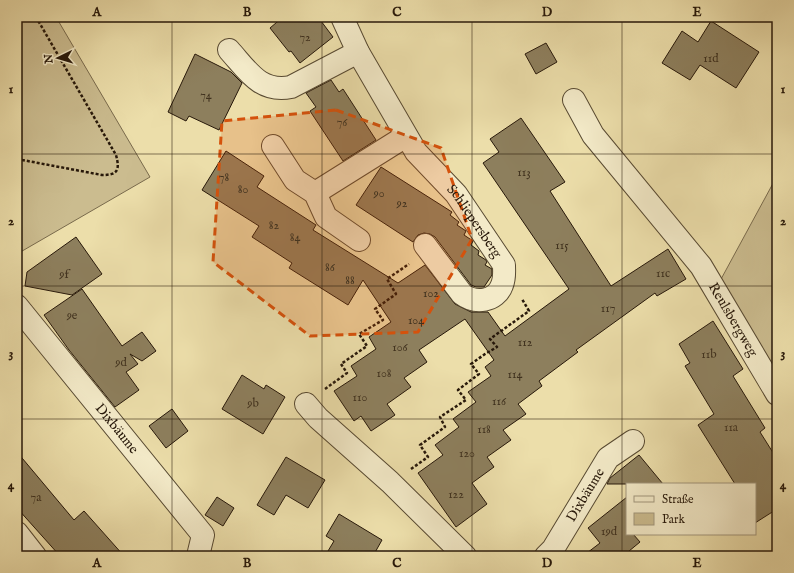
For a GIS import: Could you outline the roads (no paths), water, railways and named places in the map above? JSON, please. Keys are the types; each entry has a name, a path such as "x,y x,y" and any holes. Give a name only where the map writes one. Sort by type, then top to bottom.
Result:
{"street":[{"name":"Schliepersberg","path":"342,17 358,52 416,152 456,194 504,266 502,286 498,292 483,301 468,298 462,294 425,245"},
{"path":"229,50 264,86 284,88 292,87 358,52"},
{"name":"Reulsbergweg","path":"574,100 593,135 700,266 777,394"},
{"path":"315,193 406,136"},
{"path":"273,146 295,180 315,193 326,217 359,240"},
{"name":"Dixbäume","path":"17,306 203,535 198,556"},
{"path":"306,404 318,418 390,482 465,556"},
{"name":"Dixbäume","path":"546,556 553,549 608,458 633,440"},
{"path":"17,534 36,556"}]}
